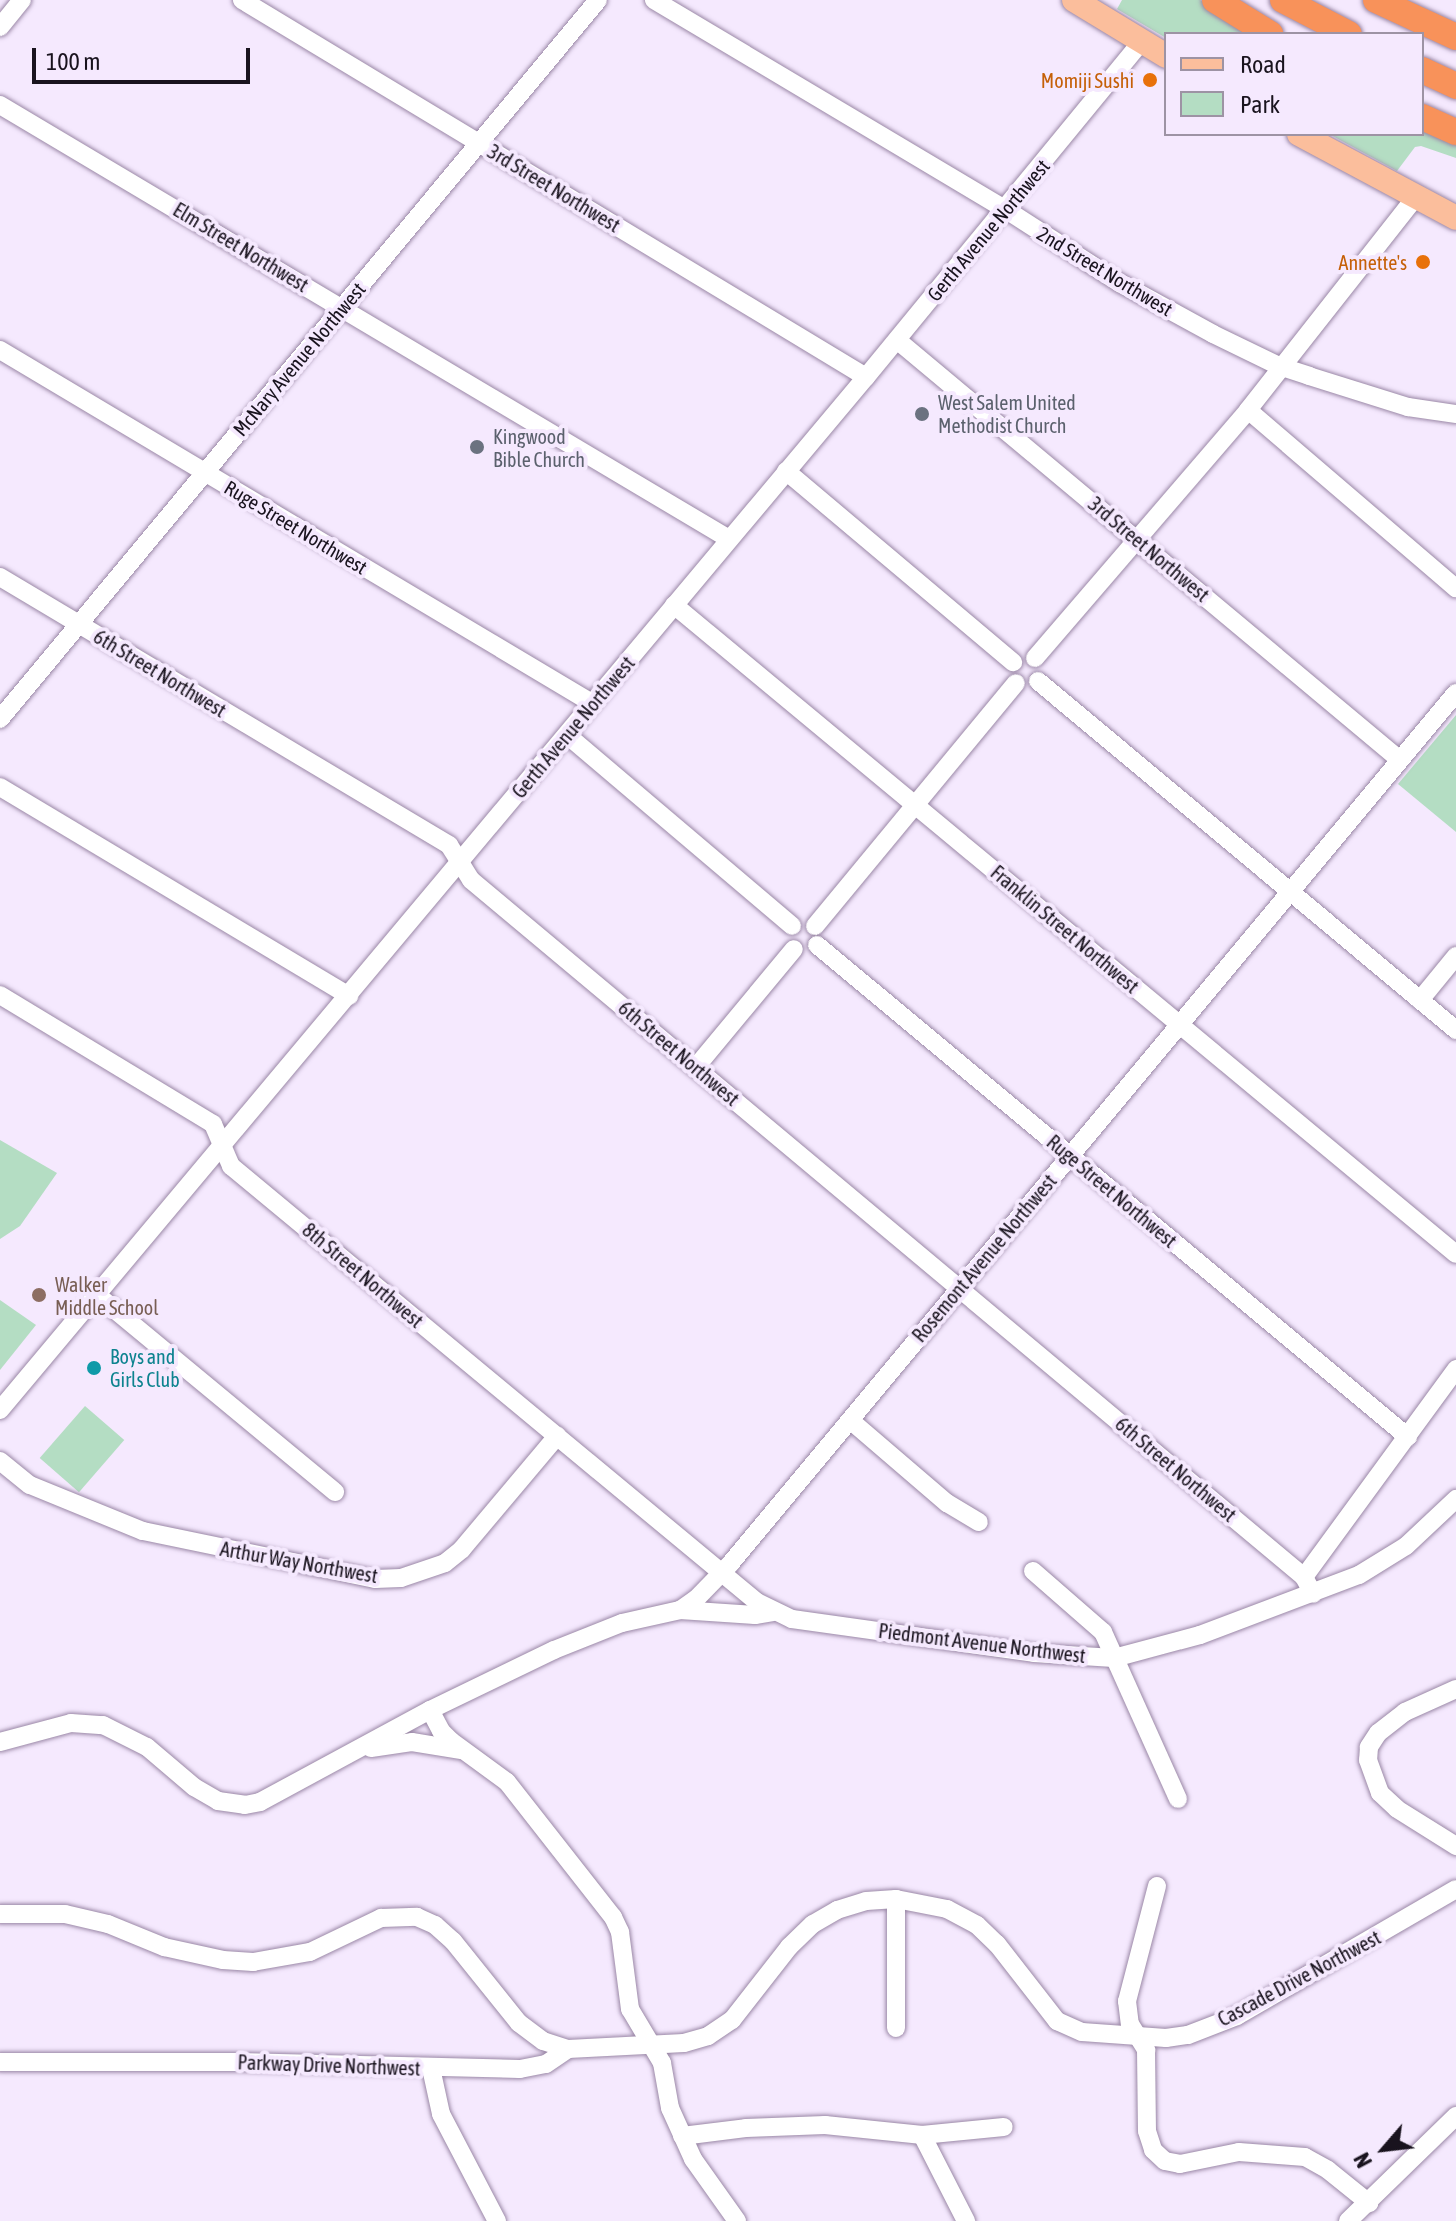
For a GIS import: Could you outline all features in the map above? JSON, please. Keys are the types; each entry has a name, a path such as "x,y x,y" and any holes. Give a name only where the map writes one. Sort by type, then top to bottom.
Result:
{"highway":[{"path":"1215,0 1267,32"},
{"path":"1283,0 1345,32"},
{"path":"1376,0 1456,37"},
{"path":"1424,71 1456,86"},
{"path":"1424,118 1456,132"}],"main road":[{"path":"1074,0 1164,55"},
{"path":"1303,136 1456,218"}],"street":[{"path":"0,27 22,0"},
{"name":"3rd Street Northwest","path":"242,0 866,377"},
{"name":"McNary Avenue Northwest","path":"0,719 598,0"},
{"name":"2nd Street Northwest","path":"654,0 1005,209 1120,283 1279,366 1408,407 1456,414"},
{"name":"Gerth Avenue Northwest","path":"0,1410 897,340 1142,41"},
{"name":"Elm Street Northwest","path":"0,105 729,539"},
{"path":"1035,658 1248,410 1279,366 1415,198"},
{"name":"3rd Street Northwest","path":"897,340 1400,760"},
{"name":"Ruge Street Northwest","path":"0,350 592,703"},
{"path":"1248,410 1456,588"},
{"path":"786,471 1013,662"},
{"name":"6th Street Northwest","path":"0,577 449,845 471,880 1304,1577 1313,1594"},
{"name":"Franklin Street Northwest","path":"674,605 1456,1254"},
{"path":"1027,655 1035,658 1041,666 1038,681 1025,687 1016,683 1010,670 1013,662 1027,655"},
{"path":"1038,681 1456,1030"},
{"path":"815,926 1016,683"},
{"name":"Rosemont Avenue Northwest","path":"430,1710 595,1632 680,1610 696,1599 722,1573 1456,693"},
{"path":"567,735 792,926"},
{"path":"0,787 349,996"},
{"path":"807,921 815,926 819,938 817,945 803,953 794,949 788,935 792,926 807,921"},
{"name":"Ruge Street Northwest","path":"817,945 1408,1437"},
{"path":"696,1067 794,949"},
{"path":"1420,1000 1456,956"},
{"name":"8th Street Northwest","path":"0,995 213,1124 231,1166 722,1573"},
{"path":"97,1295 335,1492"},
{"path":"1304,1577 1456,1369"},
{"path":"850,1420 947,1503 979,1522"},
{"name":"Arthur Way Northwest","path":"0,1461 30,1485 143,1531 375,1579 401,1578 445,1563 462,1549 557,1436"},
{"name":"Piedmont Avenue Northwest","path":"722,1573 773,1612 792,1619 1034,1653 1114,1658 1200,1635 1313,1594 1385,1561 1456,1499"},
{"path":"1033,1571 1103,1632 1178,1799"},
{"path":"680,1610 755,1615 773,1612"},
{"path":"1456,1689 1405,1712 1378,1733 1369,1747 1368,1760 1380,1793 1397,1809 1456,1846"},
{"path":"0,1742 71,1723 103,1725 147,1747 206,1795 218,1801 245,1805 277,1795 430,1710 441,1731 507,1782 613,1917 620,1932 630,2009 662,2063 670,2108 693,2159 737,2221"},
{"path":"357,1750 412,1742 467,1751"},
{"path":"1157,1886 1127,2001 1130,2024 1146,2050 1147,2131 1158,2156 1180,2164 1239,2152 1305,2157 1328,2170 1369,2203"},
{"name":"Cascade Drive Northwest","path":"653,2047 708,2036 732,2020 789,1947 813,1924 851,1905 896,1899 947,1909 977,1925 997,1944 1057,2021 1082,2032 1139,2038 1188,2035 1237,2016 1454,1895"},
{"path":"896,1899 896,2028"},
{"path":"0,1914 65,1914 108,1924 164,1947 223,1960 253,1962 310,1952 381,1918 417,1917 435,1925 453,1941 519,2023 543,2041 568,2049"},
{"name":"Parkway Drive Northwest","path":"0,2062 244,2062 533,2068 546,2064 568,2049 653,2047"},
{"path":"431,2068 441,2114 497,2221"},
{"path":"1348,2221 1456,2116"},
{"path":"682,2136 746,2128 825,2125 922,2135 1004,2127"},
{"path":"922,2135 966,2221"}],"green space":[{"path":"1122,0 1200,0 1252,32 1164,32 1164,37 1117,9"},
{"path":"1424,126 1456,141 1456,158 1421,146 1415,147 1397,171 1333,136 1424,136"},
{"path":"1456,715 1456,832 1398,784"},
{"path":"0,1140 57,1173 20,1226 0,1239"},
{"path":"0,1300 36,1325 0,1370"},
{"path":"85,1406 124,1440 79,1492 40,1458"}],"place":[{"name":"Momiji Sushi","path":"1150,80"},
{"name":"Annette's","path":"1423,262"},
{"name":"West Salem United Methodist Church","path":"922,414"},
{"name":"Kingwood Bible Church","path":"477,447"},
{"name":"Walker Middle School","path":"39,1295"},
{"name":"Boys and Girls Club","path":"94,1368"}]}
